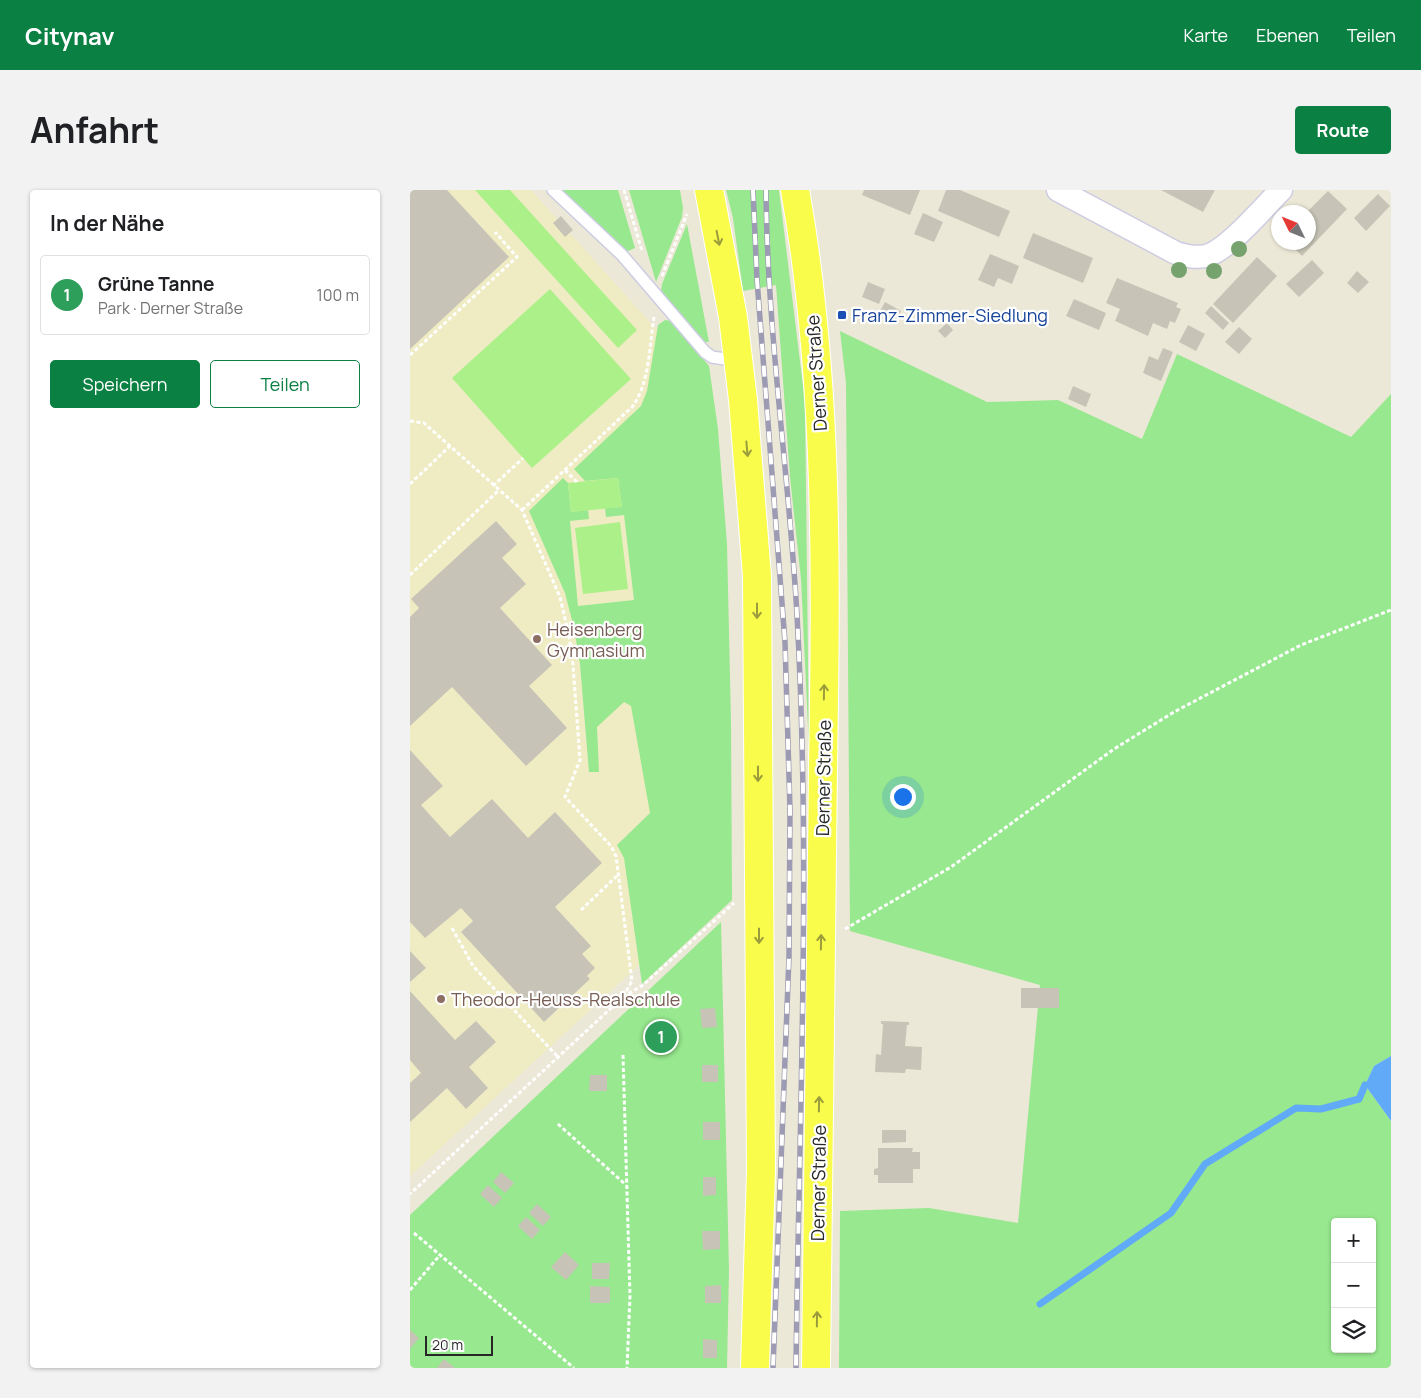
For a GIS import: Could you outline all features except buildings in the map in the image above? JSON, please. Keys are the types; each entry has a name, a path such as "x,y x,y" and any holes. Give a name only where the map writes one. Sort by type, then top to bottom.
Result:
{"main road":[{"name":"Derner Straße","path":"795,190 806,251 816,367 821,451 825,640 816,1368"},
{"path":"701,198 733,317 743,400 757,586 761,1171 755,1368"}],"street":[{"path":"1058,190 1176,253 1192,258 1208,256 1221,249 1281,190"}],"lane":[{"path":"553,190 622,255 705,352 712,357 738,361"}],"path":[{"path":"624,190 644,257"},
{"path":"522,510 632,407 639,397 644,386 655,309 655,295 682,223 701,198"},
{"path":"410,355 517,257 495,232"},
{"path":"410,421 424,422 493,486 522,510 560,597 570,636 580,760 565,797 611,846 616,856 632,966 632,981 623,997"},
{"path":"410,484 450,446"},
{"path":"493,486 523,458"},
{"path":"565,470 577,482"},
{"path":"410,574 499,490"},
{"path":"845,930 951,867 1114,749 1174,712 1301,646 1391,610"},
{"path":"581,910 618,875"},
{"path":"410,1194 623,997 643,985 734,903"},
{"path":"452,928 473,966 558,1057"},
{"path":"623,1055 630,1296 627,1368"},
{"path":"558,1124 627,1185"},
{"path":"414,1233 574,1368"},
{"path":"410,1290 440,1255"}],"shaded area":[{"name":"Heisenberg Gymnasium","path":"410,190 531,190 667,341 663,943 410,1176"}],"green space":[{"path":"475,190 510,190 637,330 618,348"},
{"path":"559,190 618,190 635,248 626,252"},
{"path":"629,190 680,190 683,208 682,217 656,282"},
{"path":"726,190 779,190 805,402 809,748 801,579 790,477 776,285 743,291 733,218"},
{"path":"687,224 709,342 703,342 661,292 662,284"},
{"path":"550,289 631,379 532,468 452,378"},
{"path":"665,320 672,321 709,366 718,429 727,544 732,900 642,984 624,858 617,845 650,813 631,706 624,702 597,727 599,772 589,772 580,664 574,628 565,593 529,511 563,478 568,483 571,512 588,510 589,519 570,521 578,606 634,600 624,515 606,517 605,508 622,507 618,478 585,481 574,469 641,406 647,391 658,325"},
{"path":"840,331 987,402 1058,400 1142,439 1177,354 1351,437 1391,394 1391,1056 1374,1066 1365,1085 1391,1121 1391,1368 839,1368 840,1211 929,1208 1018,1223 1040,985 850,931 846,383"},
{"path":"618,478 622,507 571,512 568,483"},
{"path":"620,522 628,589 583,594 575,528"},
{"path":"721,922 729,1270 727,1368 410,1368 410,1215"}],"water":[{"path":"1391,1056 1391,1121 1365,1085 1374,1066"}],"waterway":[{"path":"1040,1304 1171,1213 1205,1164 1296,1108 1321,1109 1359,1099 1365,1085"}],"railway":[{"path":"753,190 757,280 785,642 790,810 789,957 773,1368"},
{"path":"766,190 770,296 797,615 801,709 804,898 796,1368"}],"place":[{"name":"Franz-Zimmer-Siedlung","path":"842,315"},
{"name":"Heisenberg Gymnasium","path":"537,639"},
{"name":"Theodor-Heuss-Realschule","path":"441,999"},
{"name":"Grüne Tanne","path":"661,1037"}]}
